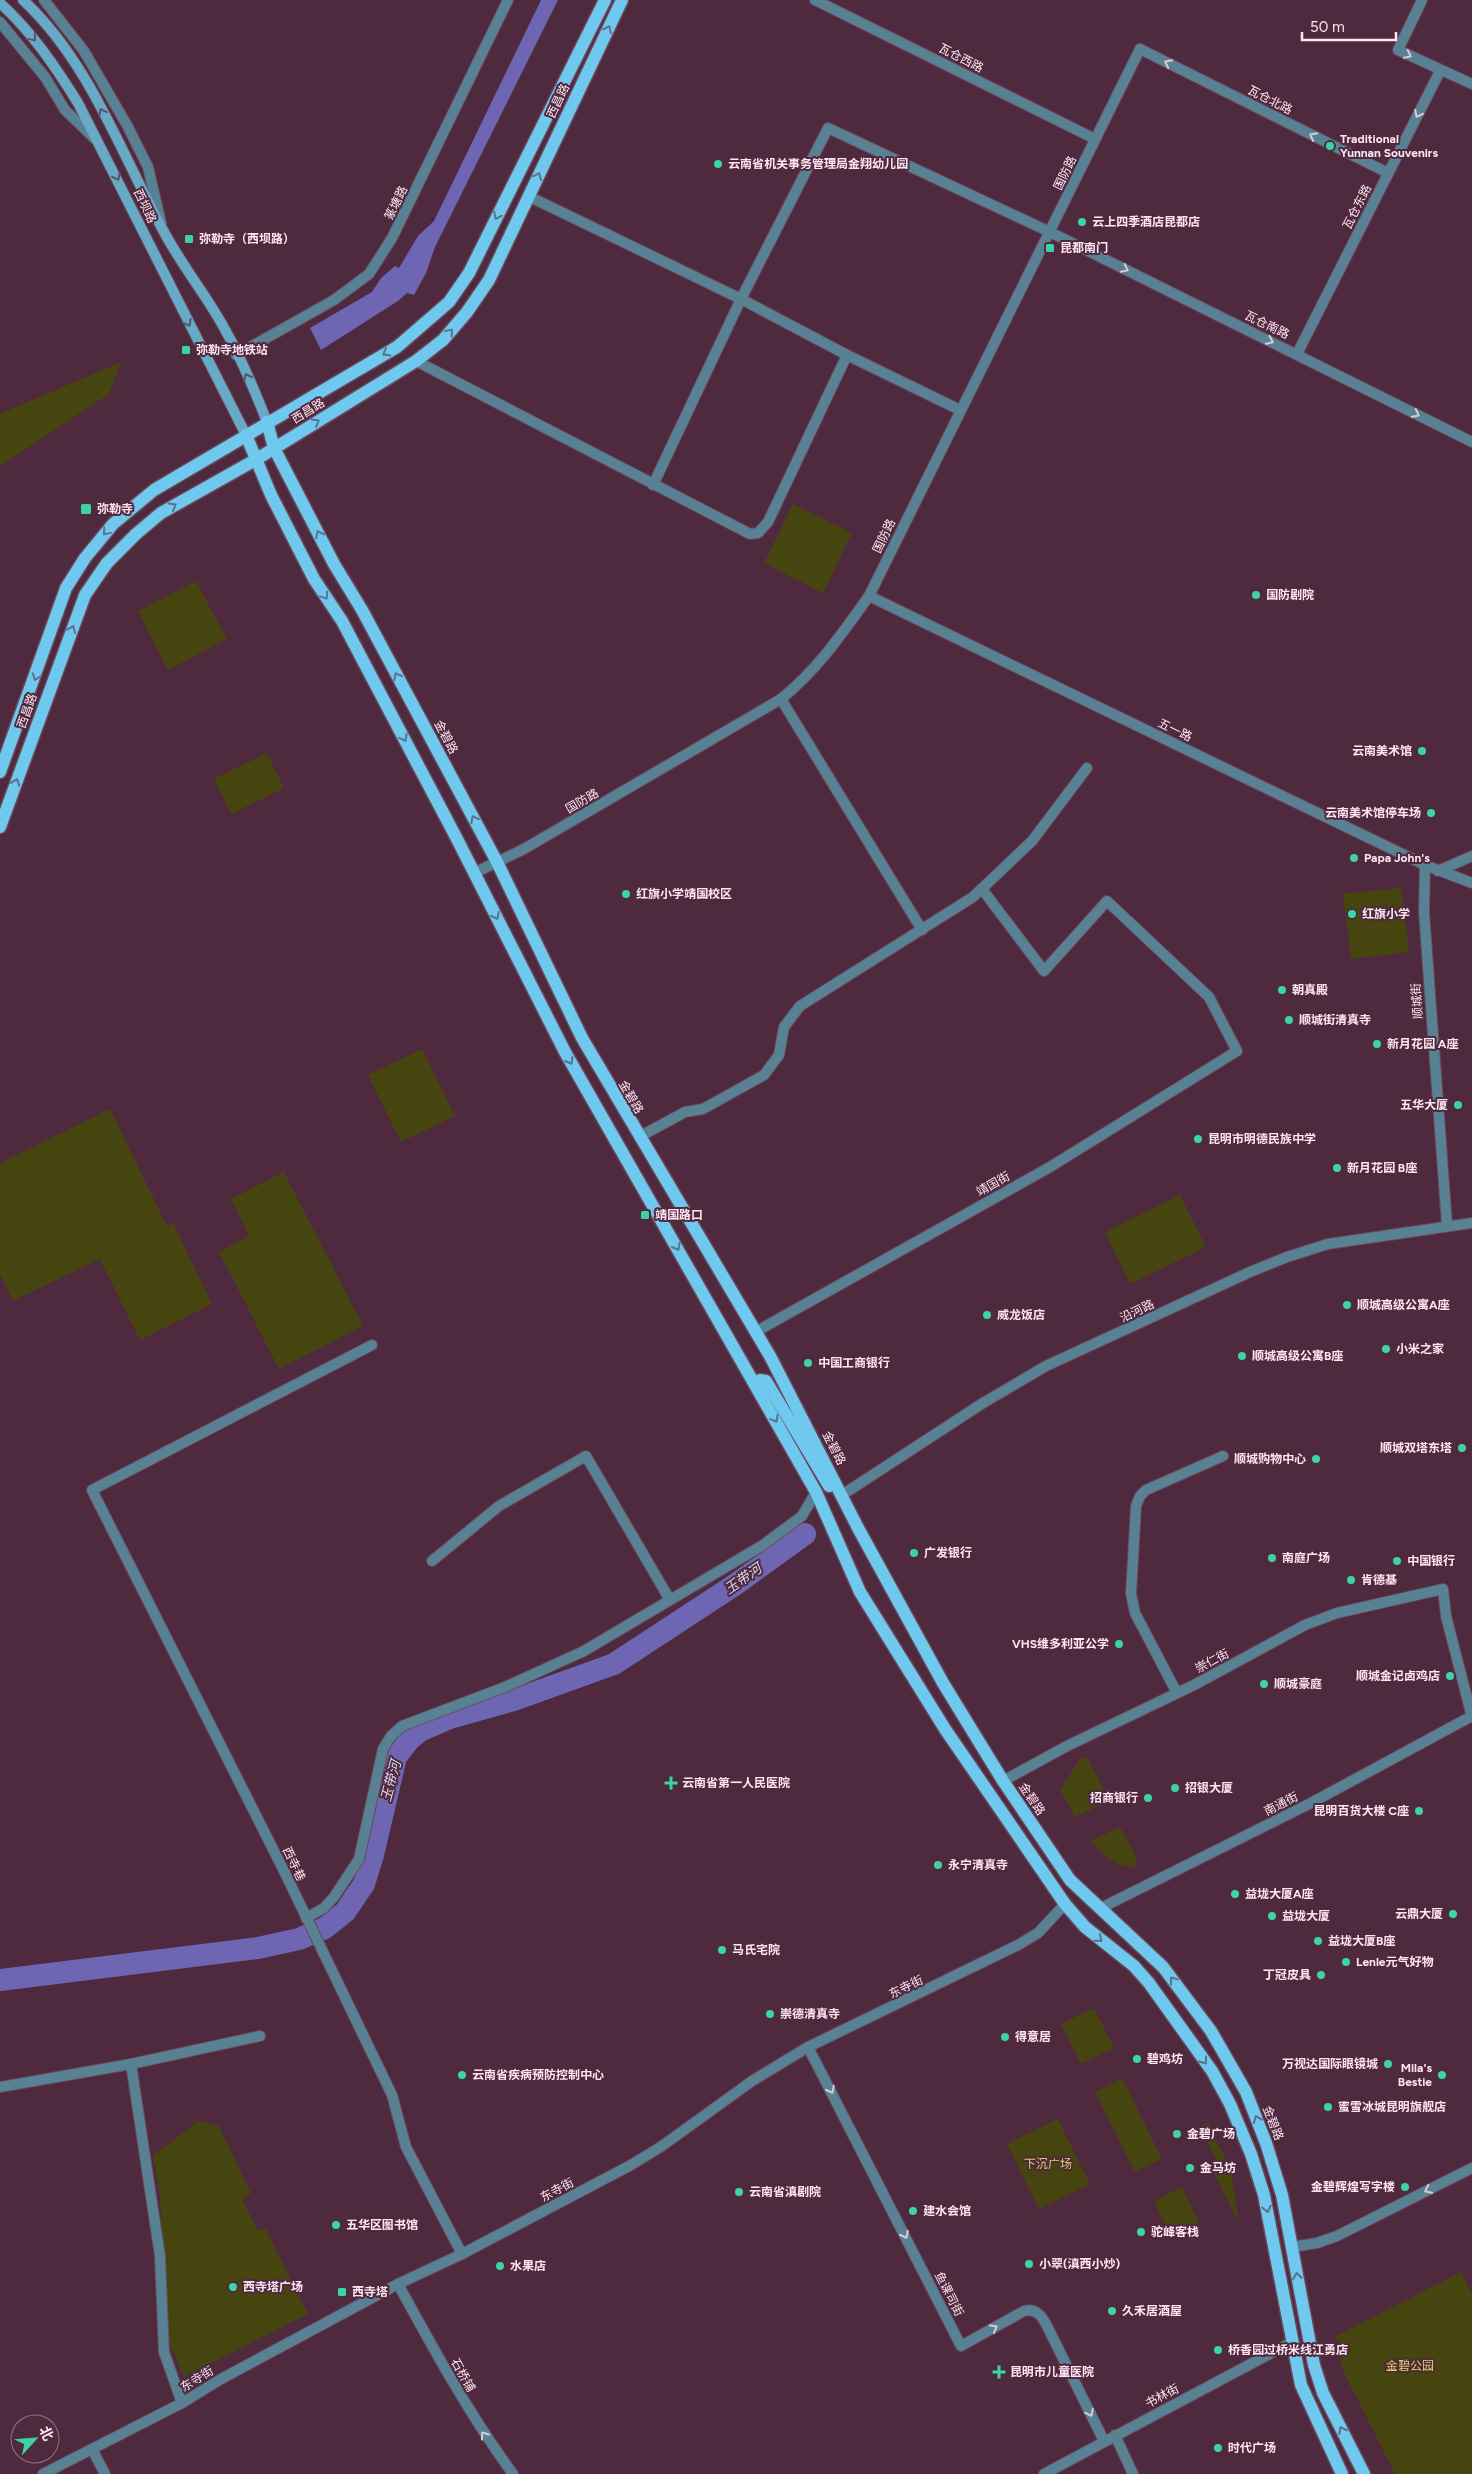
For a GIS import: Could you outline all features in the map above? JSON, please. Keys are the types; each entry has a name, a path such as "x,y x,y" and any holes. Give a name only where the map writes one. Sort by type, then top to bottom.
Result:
{"main road":[{"name":"西坝路","path":"23,0 51,31 76,66 115,134 163,231 190,277 211,306 267,422"},
{"name":"西昌路","path":"0,772 4,752 66,588 85,558 113,524 154,490 396,347 449,302 469,274 605,0"},
{"name":"西昌路","path":"0,827 86,595 107,563 136,534 161,514 257,459 416,361 443,340 489,280 622,0"},
{"name":"西坝路","path":"0,3 16,18 57,69 99,143 246,435"},
{"name":"金碧路","path":"267,422 274,448 334,564 362,610 497,862 582,1038 639,1137 757,1331 904,1613 1003,1781 1070,1880 1099,1909 1128,1932 1163,1967 1211,2031 1246,2092 1266,2143 1282,2195 1314,2365 1323,2393 1364,2474"},
{"path":"246,435 271,495 314,579 342,622 474,873 564,1052 816,1492 860,1592 876,1621 950,1736 1065,1904 1085,1927 1134,1966 1149,1983 1212,2071 1230,2104 1251,2154 1264,2195 1301,2385 1342,2474"},
{"path":"758,1388 760,1380 766,1381 828,1485 860,1547 904,1613"}],"street":[{"path":"44,0 84,51 128,127 148,167 163,231"},
{"name":"篆塘路","path":"236,355 334,300 369,274 392,238 508,0"},
{"name":"瓦仓西路","path":"815,0 1096,139"},
{"path":"1422,0 1398,50 1472,84"},
{"path":"0,22 45,77 65,110 99,143"},
{"name":"国防路","path":"474,873 524,849 781,699 806,679 826,656 869,596 1140,49"},
{"name":"瓦仓北路","path":"1140,49 1388,173"},
{"name":"瓦仓东路","path":"1297,354 1440,70"},
{"name":"瓦仓南路","path":"740,299 828,128 1050,232 1472,442"},
{"path":"528,196 740,299 847,355 960,410"},
{"path":"653,485 740,299"},
{"path":"416,361 750,534 758,533 768,522 847,355"},
{"name":"五一路","path":"869,596 1425,865 1472,882"},
{"path":"781,699 922,930"},
{"path":"639,1137 685,1112 703,1109 764,1075 779,1055 784,1027 800,1006 973,897 1032,841 1087,768"},
{"path":"1438,871 1472,856"},
{"name":"顺城街","path":"1425,865 1424,912 1447,1225"},
{"name":"靖国街","path":"757,1331 1050,1167 1238,1051 1209,997 1107,901 1044,971 982,888"},
{"name":"沿河路","path":"842,1494 983,1402 1046,1366 1250,1272 1287,1257 1328,1244 1447,1225 1472,1223"},
{"name":"西寺巷","path":"372,1345 92,1490 306,1918 392,2095 406,2147 462,2254"},
{"path":"432,1561 500,1506 586,1456 670,1600"},
{"path":"1176,1693 1135,1613 1131,1594 1136,1506 1140,1496 1146,1490 1223,1456"},
{"path":"306,1918 324,1908 334,1897 359,1860 383,1749 390,1736 402,1726 504,1687 584,1651 763,1545 802,1516 816,1492"},
{"name":"崇仁街","path":"1003,1781 1067,1746 1176,1693 1304,1625 1337,1613 1442,1589 1446,1616 1472,1716"},
{"name":"南通街","path":"1099,1909 1309,1804 1472,1716"},
{"name":"东寺街","path":"44,2474 182,2403 221,2378 398,2284 462,2254 631,2165 662,2146 752,2081 808,2047 1018,1945 1038,1932 1065,1904"},
{"path":"0,2087 131,2064 260,2036"},
{"name":"鱼课司街","path":"808,2047 961,2346 1024,2311 1030,2309 1037,2312 1047,2326 1104,2441"},
{"path":"131,2064 160,2256 164,2352 182,2403"},
{"path":"1292,2247 1317,2243 1338,2236 1472,2168"},
{"name":"石桥铺","path":"398,2284 467,2408 513,2474"},
{"name":"书林街","path":"1044,2474 1292,2342"},
{"path":"1115,2435 1133,2474"},
{"path":"92,2449 104,2474"}],"green space":[{"path":"121,362 109,394 0,466 0,414"},
{"path":"793,504 852,533 823,593 764,563"},
{"path":"196,581 227,639 168,670 138,611"},
{"path":"267,753 284,788 231,814 214,779"},
{"path":"1401,888 1409,952 1351,959 1343,894"},
{"path":"422,1049 455,1116 401,1142 368,1075"},
{"path":"110,1109 167,1226 173,1223 212,1304 140,1340 100,1259 13,1301 0,1274 0,1163"},
{"path":"284,1172 363,1326 279,1369 219,1252 249,1236 231,1199"},
{"path":"1180,1195 1206,1247 1130,1284 1105,1232"},
{"path":"1081,1757 1088,1759 1109,1801 1075,1817 1060,1790"},
{"path":"1120,1827 1136,1857 1135,1868 1110,1860 1091,1841"},
{"path":"1094,2008 1114,2048 1081,2064 1061,2024"},
{"path":"1122,2078 1162,2159 1135,2172 1095,2092"},
{"name":"下沉广场","path":"1058,2119 1090,2184 1039,2209 1007,2144"},
{"path":"198,2121 218,2125 251,2193 242,2199 258,2231 265,2228 308,2314 184,2377 168,2340 160,2196 153,2156"},
{"path":"1208,2123 1231,2170 1239,2223 1213,2171 1220,2167 1200,2127"},
{"path":"1182,2187 1199,2223 1171,2237 1154,2201"},
{"name":"金碧公园","path":"1461,2272 1472,2294 1472,2474 1395,2474 1343,2371 1336,2336"}],"shaded area":[{"path":"541,0 558,0 435,247 426,273 414,295 407,293 398,301 321,350 310,328 372,292 381,278 395,266 399,268 418,236 434,221"}],"waterway":[{"name":"玉带河","path":"0,1980 258,1948 299,1939 325,1928 345,1912 364,1884 373,1855 396,1757 409,1740 420,1731 450,1718 514,1700 614,1664 736,1584 805,1534"}],"place":[{"name":"Traditional Yunnan Souvenirs","path":"1330,146"},
{"name":"云南省机关事务管理局金翔幼儿园","path":"718,164"},
{"name":"云上四季酒店昆都店","path":"1082,222"},
{"name":"弥勒寺（西坝路）","path":"189,239"},
{"name":"昆都南门","path":"1050,248"},
{"name":"弥勒寺地铁站","path":"186,350"},
{"name":"弥勒寺","path":"86,509"},
{"name":"国防剧院","path":"1256,595"},
{"name":"云南美术馆","path":"1422,751"},
{"name":"云南美术馆停车场","path":"1431,813"},
{"name":"Papa John's","path":"1354,858"},
{"name":"红旗小学靖国校区","path":"626,894"},
{"name":"红旗小学","path":"1352,914"},
{"name":"朝真殿","path":"1282,990"},
{"name":"顺城街清真寺","path":"1289,1020"},
{"name":"新月花园 A座","path":"1377,1044"},
{"name":"五华大厦","path":"1458,1105"},
{"name":"昆明市明德民族中学","path":"1198,1139"},
{"name":"新月花园 B座","path":"1337,1168"},
{"name":"靖国路口","path":"645,1215"},
{"name":"顺城高级公寓A座","path":"1347,1305"},
{"name":"威龙饭店","path":"987,1315"},
{"name":"小米之家","path":"1386,1349"},
{"name":"顺城高级公寓B座","path":"1242,1356"},
{"name":"中国工商银行","path":"808,1363"},
{"name":"顺城双塔东塔","path":"1462,1448"},
{"name":"顺城购物中心","path":"1316,1459"},
{"name":"广发银行","path":"914,1553"},
{"name":"南庭广场","path":"1272,1558"},
{"name":"中国银行","path":"1397,1561"},
{"name":"肯德基","path":"1351,1580"},
{"name":"VHS维多利亚公学","path":"1119,1644"},
{"name":"顺城金记卤鸡店","path":"1450,1676"},
{"name":"顺城豪庭","path":"1264,1684"},
{"name":"云南省第一人民医院","path":"671,1783"},
{"name":"招银大厦","path":"1175,1788"},
{"name":"招商银行","path":"1148,1798"},
{"name":"昆明百货大楼 C座","path":"1419,1811"},
{"name":"永宁清真寺","path":"938,1865"},
{"name":"益垅大厦A座","path":"1235,1894"},
{"name":"云鼎大厦","path":"1453,1914"},
{"name":"益垅大厦","path":"1272,1916"},
{"name":"益垅大厦B座","path":"1318,1941"},
{"name":"马氏宅院","path":"722,1950"},
{"name":"Lenle元气好物","path":"1346,1962"},
{"name":"丁冠皮具","path":"1321,1975"},
{"name":"崇德清真寺","path":"770,2014"},
{"name":"得意居","path":"1005,2037"},
{"name":"碧鸡坊","path":"1137,2059"},
{"name":"万视达国际眼镜城","path":"1388,2064"},
{"name":"云南省疾病预防控制中心","path":"462,2075"},
{"name":"Mila's Bestie","path":"1442,2075"},
{"name":"蜜雪冰城昆明旗舰店","path":"1328,2107"},
{"name":"金碧广场","path":"1177,2134"},
{"name":"金马坊","path":"1190,2168"},
{"name":"金碧辉煌写字楼","path":"1405,2187"},
{"name":"云南省滇剧院","path":"739,2192"},
{"name":"建水会馆","path":"913,2211"},
{"name":"五华区图书馆","path":"336,2225"},
{"name":"驼峰客栈","path":"1141,2232"},
{"name":"小翠(滇西小炒)","path":"1029,2264"},
{"name":"水果店","path":"500,2266"},
{"name":"西寺塔广场","path":"233,2287"},
{"name":"西寺塔","path":"342,2292"},
{"name":"久禾居酒屋","path":"1112,2311"},
{"name":"桥香园过桥米线江勇店","path":"1218,2350"},
{"name":"昆明市儿童医院","path":"999,2372"},
{"name":"时代广场","path":"1218,2448"}]}
